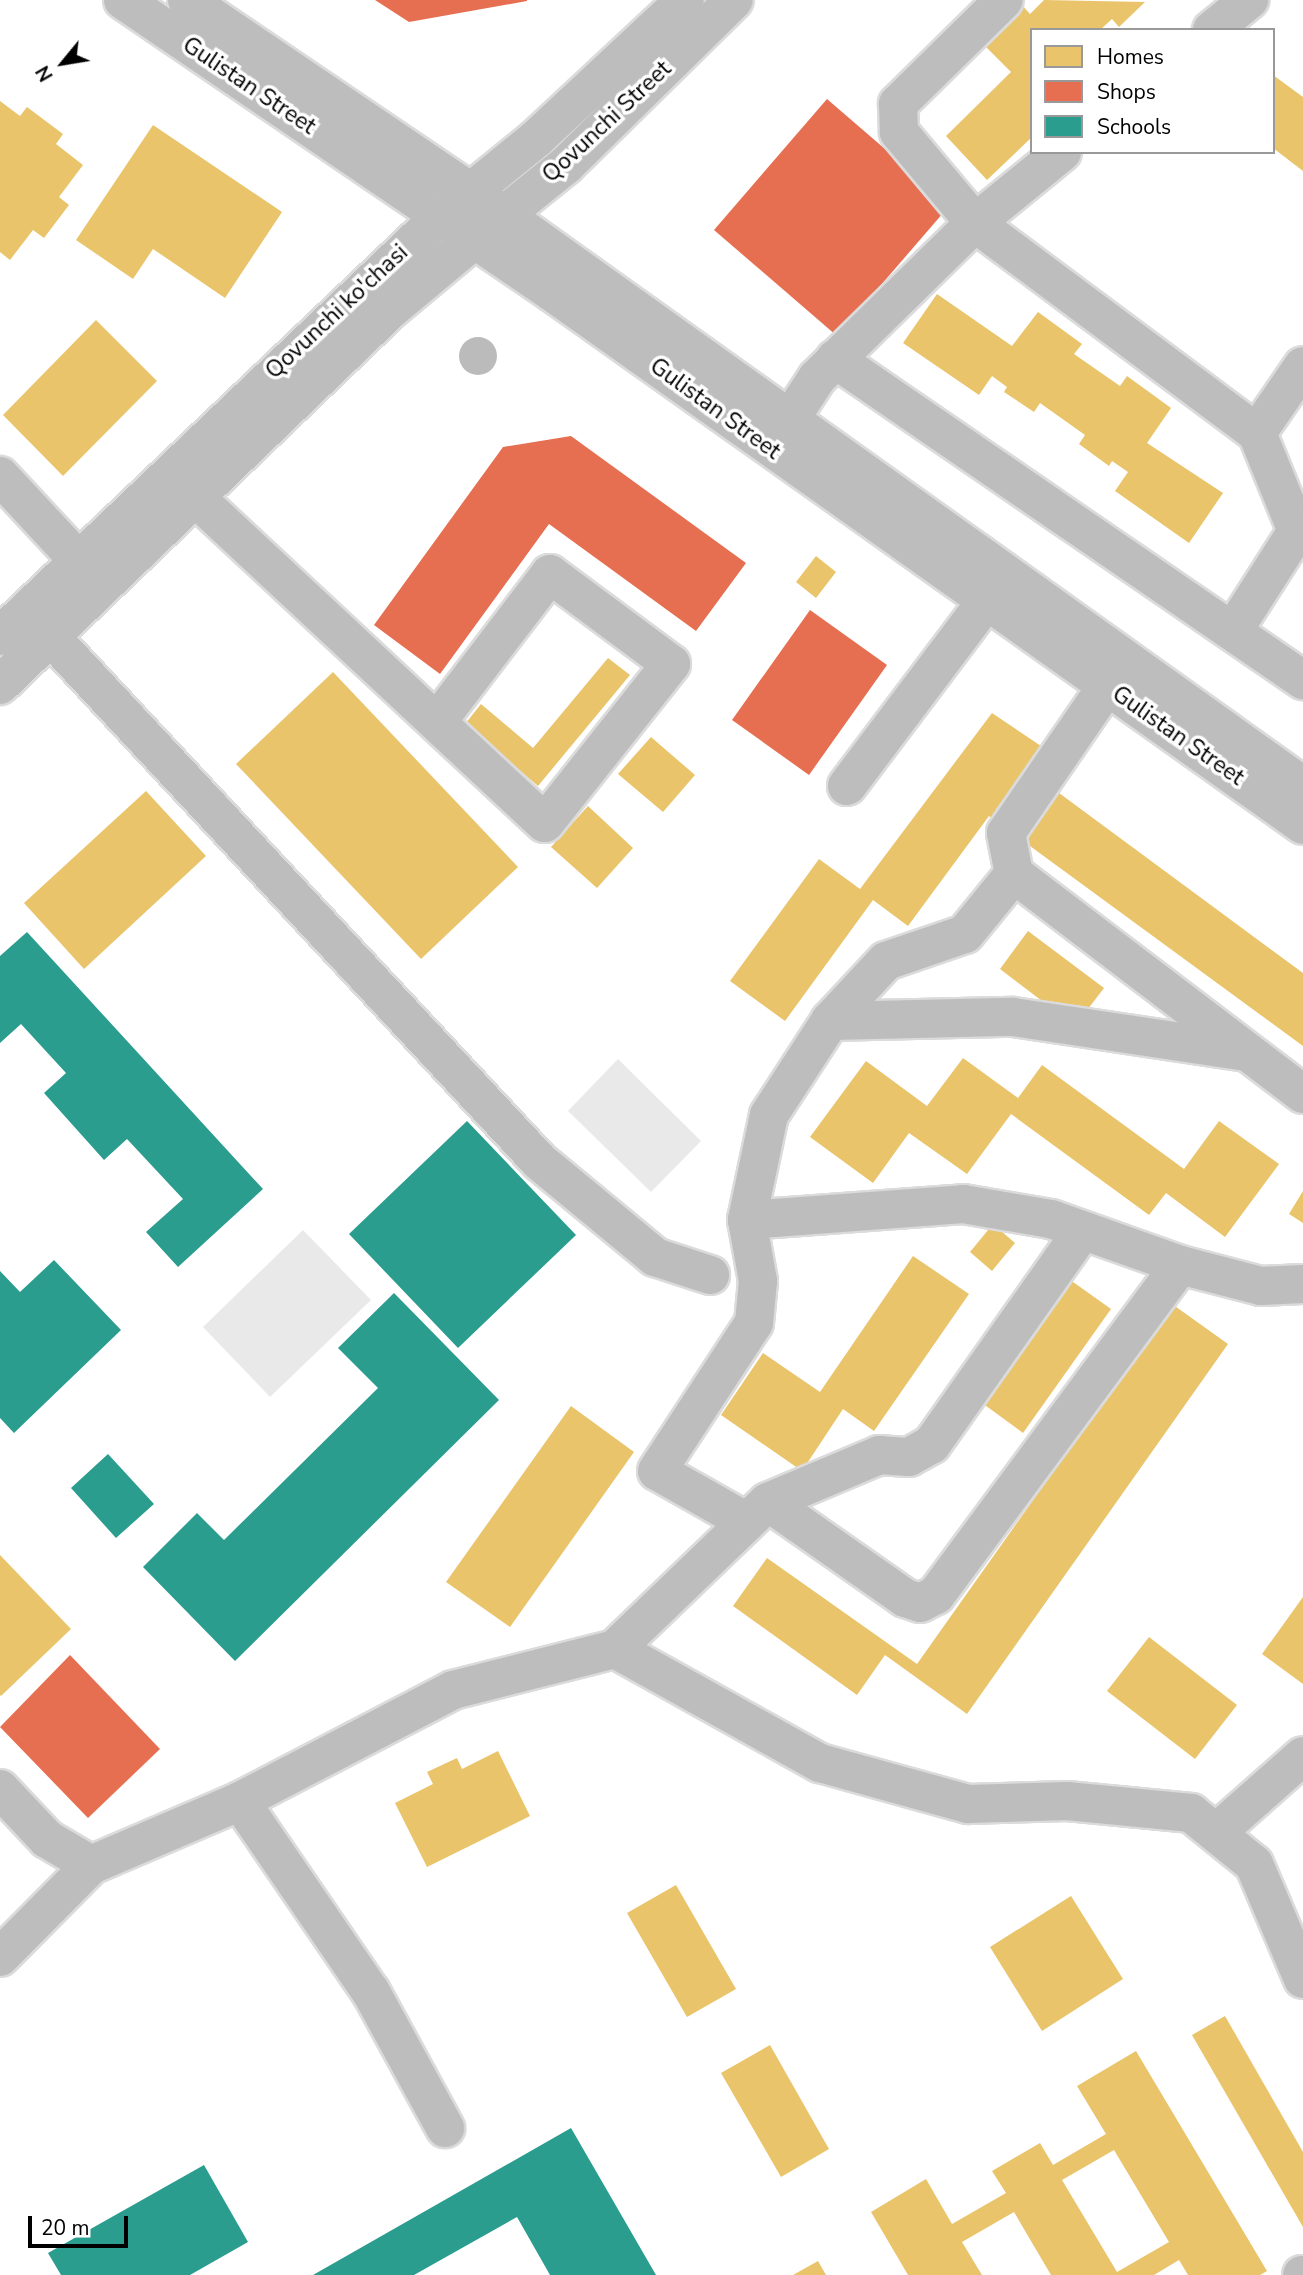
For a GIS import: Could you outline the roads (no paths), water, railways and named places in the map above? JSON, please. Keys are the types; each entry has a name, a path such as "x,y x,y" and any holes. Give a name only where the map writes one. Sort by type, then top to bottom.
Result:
{"main road":[{"name":"Gulistan Street","path":"123,0 440,216 780,434 1303,786"},
{"name":"Gulistan Street","path":"187,0 504,215 987,600 1303,825"},
{"name":"Qovunchi ko'chasi","path":"0,685 50,636 90,573 440,216 472,194 685,0"},
{"name":"Qovunchi Street","path":"475,239 565,165 733,0"},
{"path":"1004,0 898,104 899,132 975,223 1257,433 1300,531 1233,631"},
{"path":"1214,28 1249,0"},
{"path":"780,434 835,359 975,223 1060,154"},
{"path":"472,194 475,239"},
{"name":"Qovunchi ko'chasi","path":"0,636 195,497 390,310 475,239"},
{"path":"835,359 1303,680"},
{"path":"1257,433 1303,366"},
{"path":"0,476 90,573"},
{"path":"195,497 545,823 671,664 550,574 437,722"},
{"path":"847,786 987,600"},
{"path":"50,636 539,1161 655,1257 710,1275"},
{"path":"1107,687 1006,833 1013,874 1303,1094"},
{"path":"1013,874 965,934 886,961 830,1021 769,1115 747,1220 758,1281 754,1323 657,1471 757,1512 905,1598 920,1603 936,1595 1180,1265"},
{"path":"830,1021 1013,1017 1246,1052"},
{"path":"747,1220 963,1204 1051,1219 1180,1265 1261,1286 1303,1284"},
{"path":"0,1957 91,1865 240,1801 453,1690 615,1649 757,1512 878,1455 909,1457 932,1444 1082,1231"},
{"path":"615,1649 820,1763 968,1804 1067,1801 1191,1813 1254,1864 1299,1957"},
{"path":"1216,1833 1303,1756"},
{"path":"0,1789 47,1839 91,1865"},
{"path":"240,1801 371,1992 445,2128"}]}
